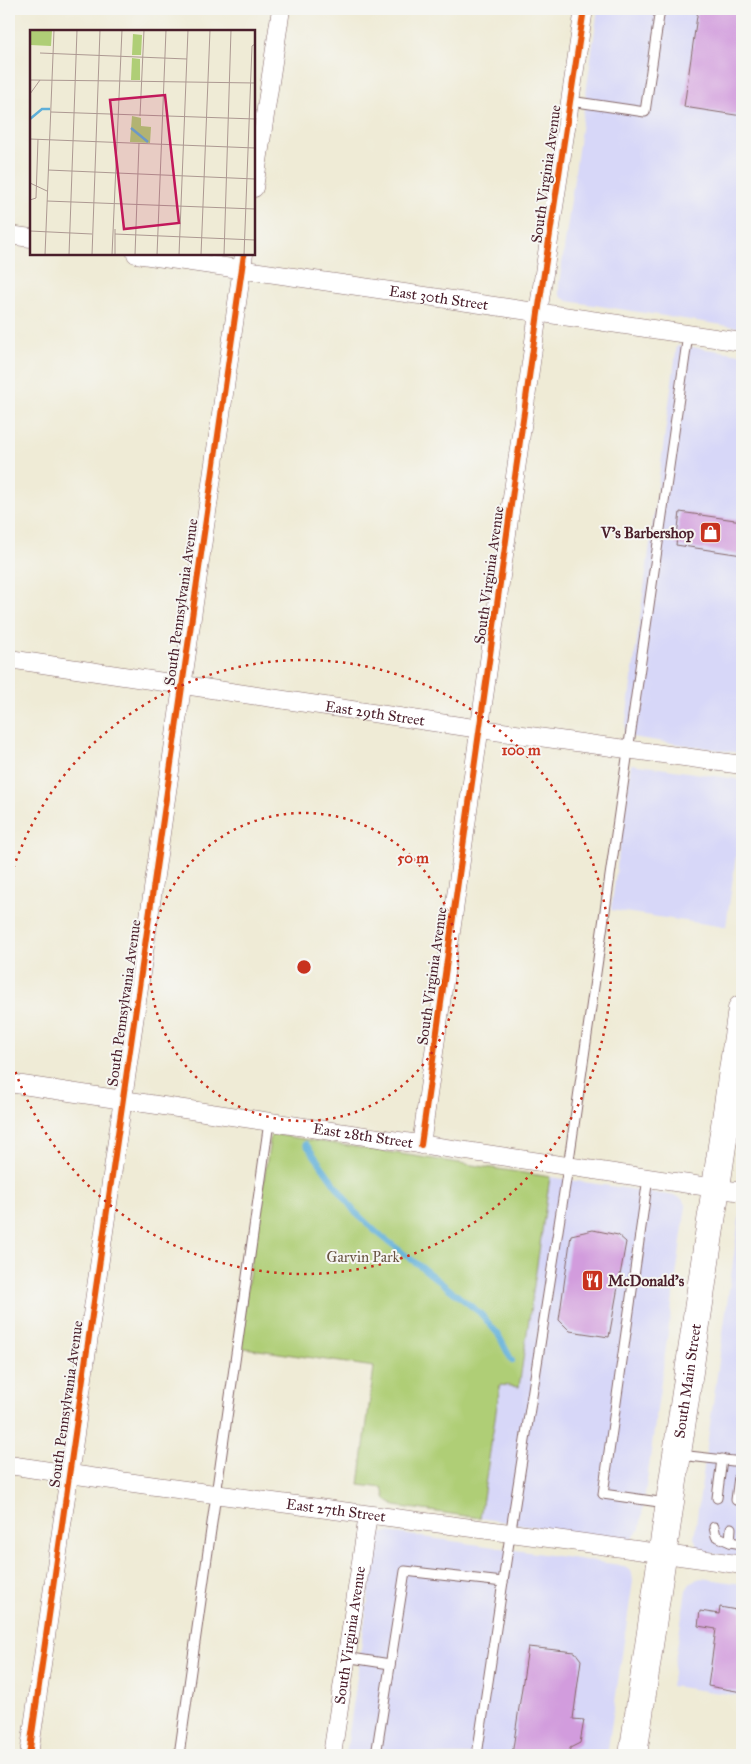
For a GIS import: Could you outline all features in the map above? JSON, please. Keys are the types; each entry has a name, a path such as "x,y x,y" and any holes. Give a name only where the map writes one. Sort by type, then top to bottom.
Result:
{"main road":[{"name":"South Main Street","path":"633,1755 677,1454 729,1190 742,1009"}],"street":[{"path":"255,181 281,9"},
{"name":"South Virginia Avenue","path":"421,1145 538,313 584,9"},
{"path":"9,235 30,238"},
{"name":"East 30th Street","path":"149,255 243,262 538,313 742,342"},
{"name":"South Pennsylvania Avenue","path":"28,1755 243,262"},
{"name":"East 29th Street","path":"9,659 480,729 742,765"},
{"name":"East 28th Street","path":"9,1083 729,1190"},
{"name":"East 27th Street","path":"9,1465 216,1495 742,1565"},
{"name":"South Virginia Avenue","path":"332,1755 345,1656 368,1515"}],"lane":[{"path":"570,101 645,112 660,9"},
{"path":"477,1755 502,1582 568,1166 688,335"},
{"path":"179,1755 269,1122"},
{"path":"648,1178 603,1494 670,1504"},
{"path":"677,1454 741,1462 736,1500"},
{"path":"716,1498 722,1460"},
{"path":"714,1526 716,1536 730,1542 742,1544"},
{"path":"730,1542 731,1528"},
{"path":"376,1755 404,1571 502,1582"},
{"path":"345,1656 390,1664"}],"shaded area":[{"path":"598,9 742,9 742,328 568,301 561,297 559,293"},
{"path":"677,345 742,354 742,752 740,753 624,736"},
{"path":"631,764 736,779 742,782 742,813 726,927 611,910"},
{"path":"550,1177 675,1196 682,1199 686,1206 640,1529 632,1539 625,1541 480,1518 500,1384 519,1387"},
{"path":"742,1212 742,1558 707,1553 699,1549 694,1538 739,1219"},
{"path":"388,1532 620,1565 628,1569 632,1574 633,1581 607,1755 346,1755 376,1542 381,1534"},
{"path":"701,1578 742,1584 742,1696 671,1686 686,1590 692,1581"}],"green space":[{"name":"Garvin Park","path":"271,1134 550,1177 519,1387 500,1385 480,1518 395,1506 386,1500 383,1488 359,1485 374,1367 238,1347"}],"building":[{"path":"698,9 742,9 742,116 684,107"},
{"name":"V's Barbershop","path":"680,512 742,521 742,555 676,545"},
{"name":"McDonald's","path":"593,1230 618,1235 626,1242 609,1337 570,1331 559,1320 571,1235"},
{"path":"720,1607 742,1611 742,1692 708,1686 716,1629 698,1626 700,1611 719,1614"},
{"path":"528,1647 575,1652 581,1660 573,1719 584,1720 580,1743 570,1748 569,1755 512,1755"}],"waterway":[{"path":"306,1144 354,1211 375,1231 480,1313 498,1334 512,1361"}],"cycle path":[{"path":"421,1145 538,313 584,9"},
{"path":"29,1755 244,255"}],"place":[{"name":"V's Barbershop","path":"710,533"},
{"name":"McDonald's","path":"592,1281"}]}
